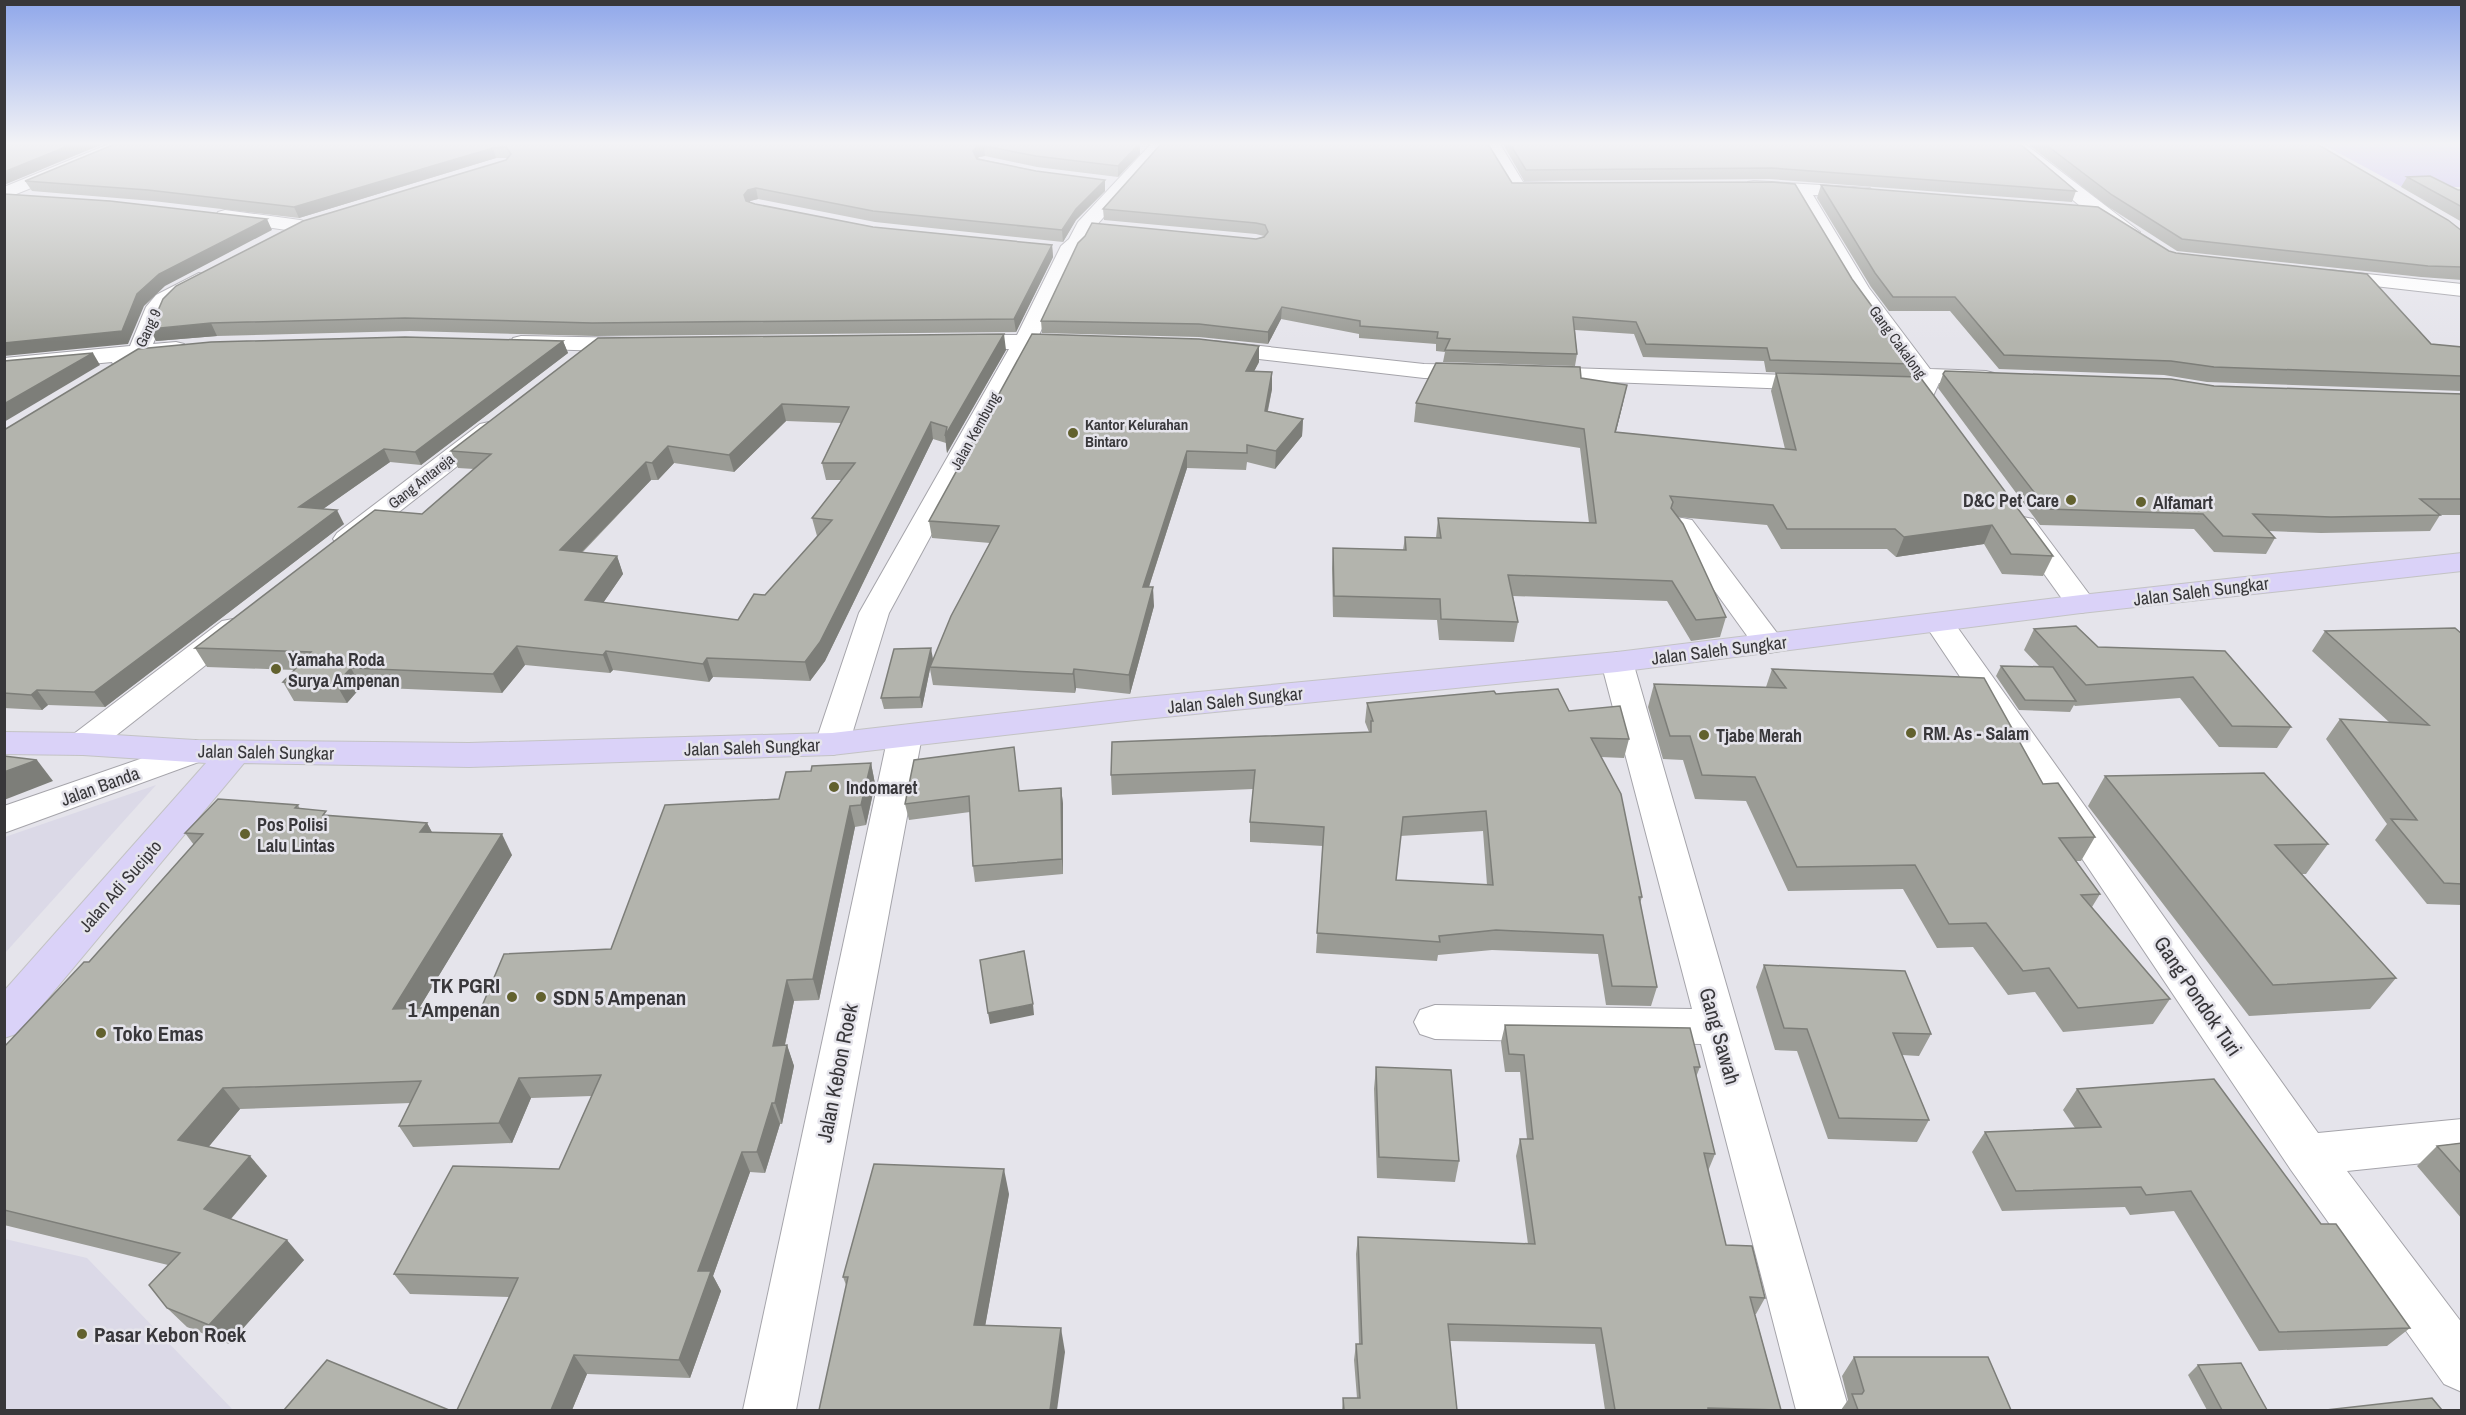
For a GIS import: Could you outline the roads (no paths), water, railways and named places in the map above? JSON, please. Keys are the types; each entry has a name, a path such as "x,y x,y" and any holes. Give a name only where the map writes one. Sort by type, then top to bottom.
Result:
{"highway":[{"name":"Jalan Saleh Sungkar","path":"4,743 83,744 195,751 469,755 832,744 1135,710 1617,662 2081,604 2462,562"},
{"name":"Jalan Adi Sucipto","path":"4,1021 235,751"}],"street":[{"name":"Jalan Kembung","path":"832,744 874,613 1025,341 1057,249 1077,242 1096,227 1103,210"},
{"name":"Gang Cakalong","path":"1813,210 1920,388 2007,379"},
{"path":"2075,210 2098,212"},
{"path":"2096,210 2144,240"},
{"path":"209,214 306,224 269,242"},
{"name":"Gang 9","path":"102,377 139,352 157,307 163,299 216,270"},
{"path":"2311,274 2462,290"},
{"path":"942,342 1095,343"},
{"path":"503,343 656,344"},
{"path":"568,367 596,345"},
{"path":"1187,346 1424,371 1496,373"},
{"path":"4,365 194,347"},
{"path":"1519,374 1839,384"},
{"name":"Gang Antareja","path":"326,556 512,410"},
{"path":"2012,509 2081,604"},
{"path":"1682,526 1769,644"},
{"path":"83,744 251,614"},
{"name":"Gang Pondok Turi","path":"1939,623 2307,1155 2462,1366"},
{"name":"Gang Sawah","path":"1617,662 1822,1410"},
{"name":"Jalan Kebon Roek","path":"769,1410 904,736"},
{"name":"Jalan Banda","path":"4,820 195,751"},
{"path":"1435,1022 1718,1027"},
{"path":"2307,1155 2462,1139"}],"place":[{"name":"Kantor Kelurahan Bintaro","path":"1073,433"},
{"name":"D&C Pet Care","path":"2071,500"},
{"name":"Alfamart","path":"2141,502"},
{"name":"Yamaha Roda Surya Ampenan","path":"276,669"},
{"name":"RM. As - Salam","path":"1911,733"},
{"name":"Tjabe Merah","path":"1704,735"},
{"name":"Indomaret","path":"834,787"},
{"name":"Pos Polisi Lalu Lintas","path":"245,834"},
{"name":"TK PGRI 1 Ampenan","path":"512,997"},
{"name":"SDN 5 Ampenan","path":"541,997"},
{"name":"Toko Emas","path":"101,1033"},
{"name":"Pasar Kebon Roek","path":"82,1334"}]}
